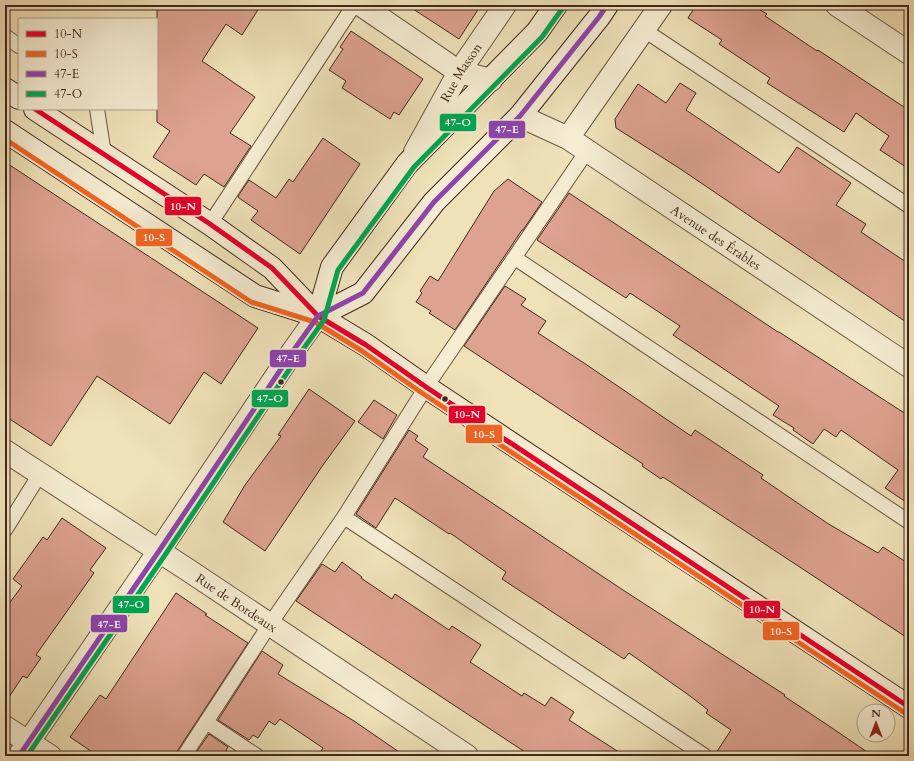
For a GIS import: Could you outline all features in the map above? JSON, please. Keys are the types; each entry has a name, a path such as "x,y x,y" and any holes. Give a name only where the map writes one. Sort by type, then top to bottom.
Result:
{"street":[{"path":"361,5 460,72 491,80"},
{"name":"Rue Masson","path":"24,749 160,551 293,351 318,316 332,267 409,162 460,72 505,5"},
{"name":"Rue Masson","path":"409,162 537,32 556,5"},
{"name":"Rue Masson","path":"318,316 363,293 434,202 520,116 607,5"},
{"path":"568,138 661,5"},
{"path":"838,5 909,53"},
{"path":"5,89 18,97"},
{"path":"37,110 210,224 272,268 318,316"},
{"name":"Avenue des Érables","path":"520,116 568,138 909,366"},
{"path":"5,131 255,296 318,316 366,345 426,387 909,707"},
{"name":"Rue de Bordeaux","path":"5,451 160,551 467,756"},
{"path":"5,727 24,749 50,756"}],"lane":[{"path":"210,224 354,5"},
{"path":"644,30 909,206"},
{"path":"5,36 18,45"},
{"path":"96,110 104,154"},
{"path":"184,756 270,624 344,517 426,387 588,151"},
{"path":"515,258 909,522"},
{"path":"5,530 40,474"},
{"path":"344,517 704,756"},
{"path":"206,722 257,756"}],"building":[{"path":"157,5 261,5 242,35 226,24 202,61 255,97 230,133 251,146 224,187 204,174 196,185 153,157 170,131 157,122"},
{"path":"407,5 481,5 459,39"},
{"path":"696,5 752,5 767,14 765,16 817,51 818,50 907,109 909,107 909,169 880,150 889,136 856,113 844,132 767,83 770,78 719,44 722,40 688,18"},
{"path":"351,31 423,79 399,115 394,112 390,119 342,88 346,81 329,70 343,49 340,47"},
{"path":"680,83 696,93 686,110 779,173 797,147 851,183 836,205 866,224 861,232 909,264 909,324 679,168 616,128 615,119 638,84 666,103"},
{"path":"323,138 360,164 300,254 251,220 258,211 238,196 249,180 276,198 289,179 293,182"},
{"path":"5,162 258,328 221,384 204,372 170,424 97,376 51,446 5,416"},
{"path":"508,179 542,202 455,330 429,313 431,311 416,302 422,293 420,291 430,276 438,281 494,191"},
{"path":"569,193 778,332 909,416 909,504 885,488 898,470 841,430 836,437 824,429 813,444 793,430 794,428 773,415 779,406 673,335 680,326 630,293 626,298 537,240"},
{"path":"505,286 526,299 521,305 546,321 538,333 691,436 695,430 763,475 761,478 827,523 878,553 883,547 909,564 909,639 663,477 661,479 642,466 643,464 464,346"},
{"path":"309,389 355,421 323,465 265,551 223,522 245,485 281,436 278,435"},
{"path":"374,400 397,415 383,439 358,422"},
{"path":"409,430 418,436 415,440 428,449 423,457 623,590 785,695 784,696 873,756 714,756 731,730 706,713 708,710 690,696 629,653 624,659 502,579 506,572 450,533 449,534 395,498 376,528 356,514"},
{"path":"62,518 106,548 90,570 94,573 36,655 41,658 27,678 23,676 5,703 5,609 22,586 13,579 43,537 47,540"},
{"path":"342,562 362,577 361,578 392,599 395,594 449,630 452,626 481,645 470,662 522,696 524,693 545,706 551,697 574,712 569,720 625,756 531,756 296,601 322,564 335,572"},
{"path":"176,593 207,614 205,615 248,643 174,756 98,756 70,737 100,695 106,699"},
{"path":"262,651 283,665 278,674 354,721 405,756 318,756 323,748 280,719 275,725 269,721 258,738 253,735 249,740 218,720"},
{"path":"209,734 228,747 223,756 198,756 195,754"}],"transit line":[{"name":"47-E","path":"19,756 318,316 363,293 434,202 520,116 607,5"},
{"name":"47-O","path":"27,756 324,320 338,270 414,167 542,37 562,9"},
{"name":"10-N","path":"37,110 210,224 272,268 318,316 366,345 426,387 909,707"},
{"name":"10-S","path":"5,139 251,302 315,322 362,351 422,393 905,713"}]}
